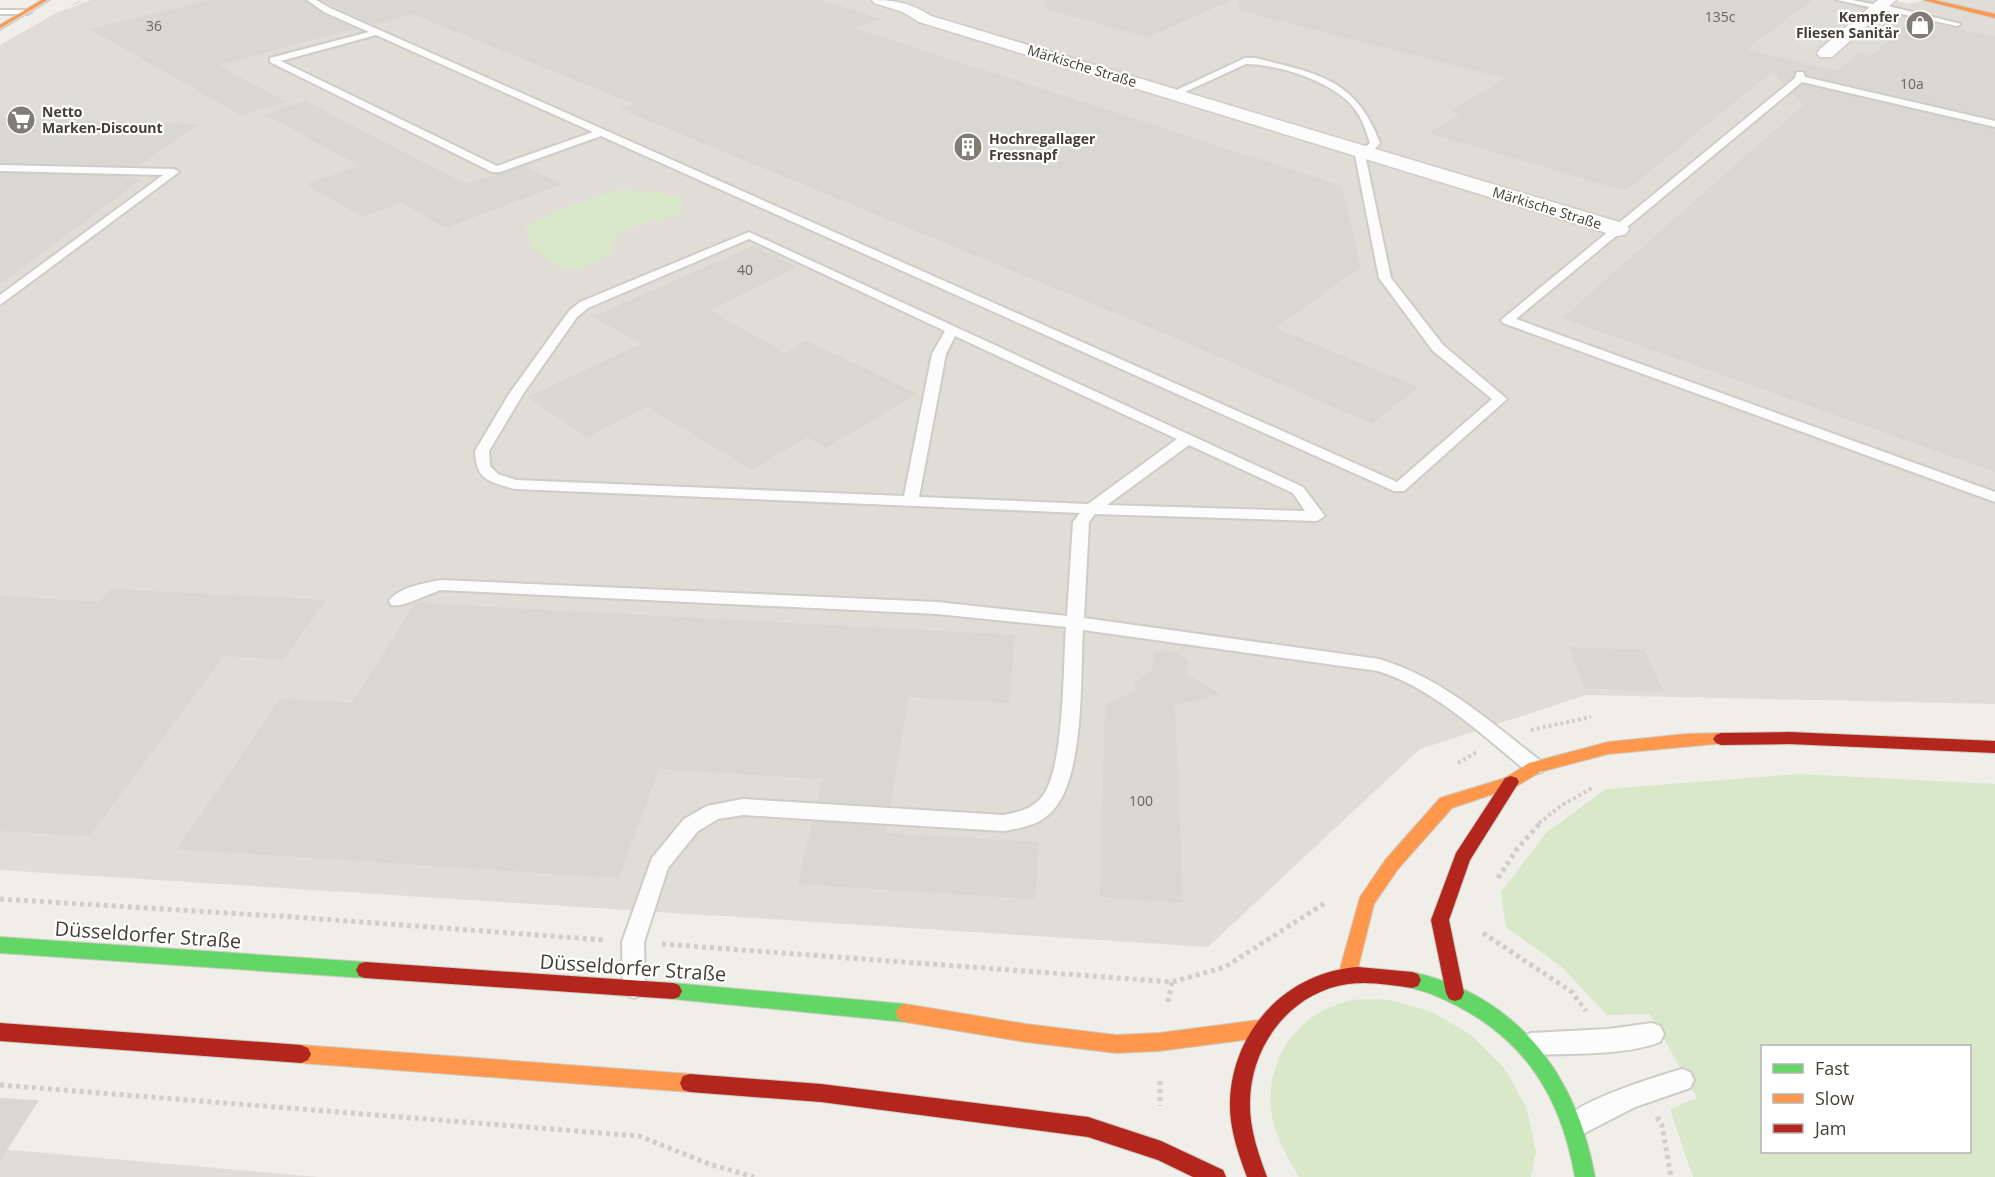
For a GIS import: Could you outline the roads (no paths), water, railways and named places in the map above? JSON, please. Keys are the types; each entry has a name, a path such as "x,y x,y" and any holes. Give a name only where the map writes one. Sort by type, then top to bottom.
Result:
{"main road":[{"path":"4,23 47,0"},
{"path":"1926,0 1995,16"},
{"path":"1347,976 1366,902 1392,864 1446,803 1511,782 1535,767 1572,755 1608,748 1686,740 1789,738 1995,747"},
{"path":"1455,993 1440,920 1462,858 1511,782"},
{"name":"Düsseldorfer Straße","path":"0,945 634,988 885,1010 1026,1033 1116,1044 1159,1042 1259,1029"},
{"path":"1257,1177 1247,1155 1238,1108 1243,1065 1259,1029 1276,1009 1297,993 1320,982 1347,976 1382,974 1418,980 1455,993 1493,1015 1526,1044 1556,1082 1576,1125 1586,1177"},
{"path":"0,1032 821,1093 959,1109 1088,1127 1161,1151 1216,1177"}],"street":[{"name":"Märkische Straße","path":"880,0 909,9 925,18 1618,229"},
{"path":"1826,53 1882,5"}],"lane":[{"path":"311,0 377,32 1399,488 1500,399 1438,348 1385,278 1363,151 1375,143 1371,128 1357,102 1319,78 1255,61 1245,61 1173,94"},
{"path":"1841,0 1882,5 1957,24"},
{"path":"0,12 27,12"},
{"path":"377,32 273,60 496,170 602,132"},
{"path":"1618,229 1800,76 1995,124"},
{"path":"0,168 174,172 0,301"},
{"name":"Märkische Straße","path":"1618,229 1507,320 1995,497"},
{"path":"749,235 1187,440 1298,490 1317,516 1091,509 515,484 494,477 483,467 482,451 523,385 573,314 584,305 749,235"},
{"path":"910,501 939,354 952,330"},
{"path":"634,988 633,942 659,864 691,825 714,812 743,807 1004,823 1031,816 1050,802 1063,777 1067,748 1081,522 1091,509 1187,440"},
{"path":"397,601 420,590 441,585 937,608 1027,616 1399,669 1436,690 1535,767"},
{"path":"1526,1044 1608,1040 1652,1034"},
{"path":"1576,1125 1640,1091 1682,1080"}],"tram line":[{"path":"0,29 49,0"}],"place":[{"name":"Kempfer Fliesen Sanitär","path":"1920,25"},
{"name":"Netto Marken-Discount","path":"21,120"},
{"name":"Hochregallager Fressnapf","path":"968,147"}]}
